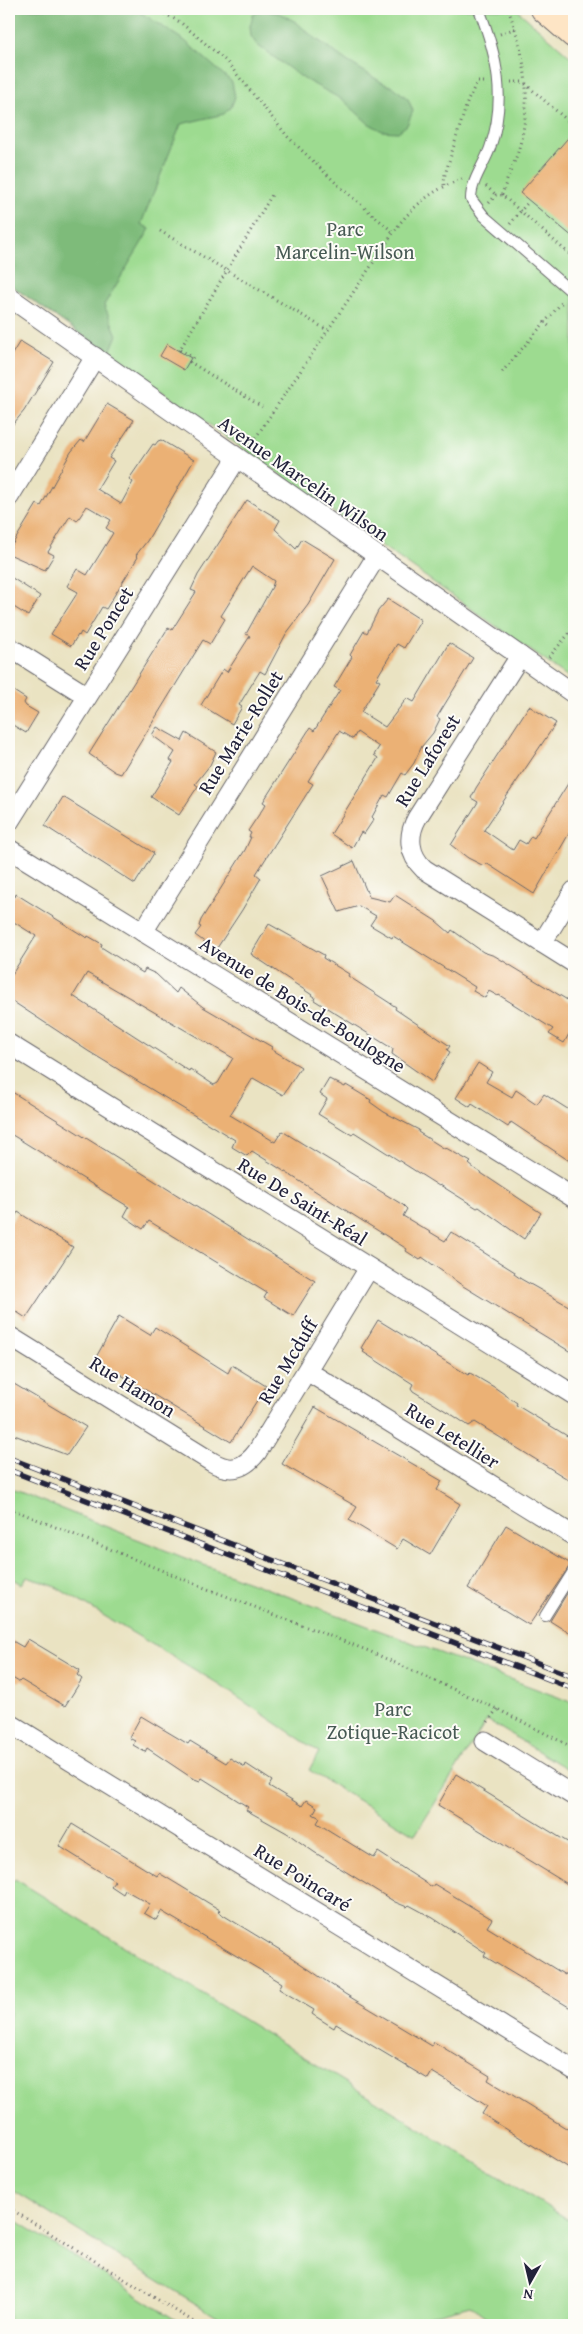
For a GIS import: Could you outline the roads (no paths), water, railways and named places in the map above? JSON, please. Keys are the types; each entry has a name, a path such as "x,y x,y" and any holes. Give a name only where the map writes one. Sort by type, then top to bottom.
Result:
{"main road":[{"path":"544,9 574,35"}],"street":[{"name":"Avenue Marcelin Wilson","path":"9,297 95,357 242,454 376,557 574,694"},
{"path":"9,497 95,357"},
{"name":"Rue Poncet","path":"9,822 87,696 242,454"},
{"name":"Rue Marie-Rollet","path":"143,932 376,557"},
{"path":"9,647 87,696"},
{"name":"Rue Laforest","path":"520,656 417,818 412,829 410,842 413,854 424,869 574,963"},
{"name":"Avenue de Bois-de-Boulogne","path":"9,849 574,1198"},
{"path":"542,943 574,891"},
{"name":"Rue De Saint-Réal","path":"9,1044 574,1395"},
{"name":"Rue Mcduff","path":"236,1469 246,1464 257,1452 368,1268"},
{"name":"Rue Hamon","path":"9,1336 212,1462 222,1467 236,1469"},
{"name":"Rue Letellier","path":"307,1371 574,1536"},
{"name":"Rue Poincaré","path":"9,1723 574,2070"},
{"path":"485,1741 574,1796"}],"lane":[{"path":"479,9 496,56 499,81 494,131 487,156 472,188 472,203 484,216 574,294"},
{"path":"545,1616 574,1570"}],"railway":[{"path":"9,1458 574,1677"},
{"path":"9,1470 574,1689"}],"park label":[{"name":"Parc Marcelin-Wilson","path":"345,240"},
{"name":"Parc Zotique-Racicot","path":"393,1720"}]}
